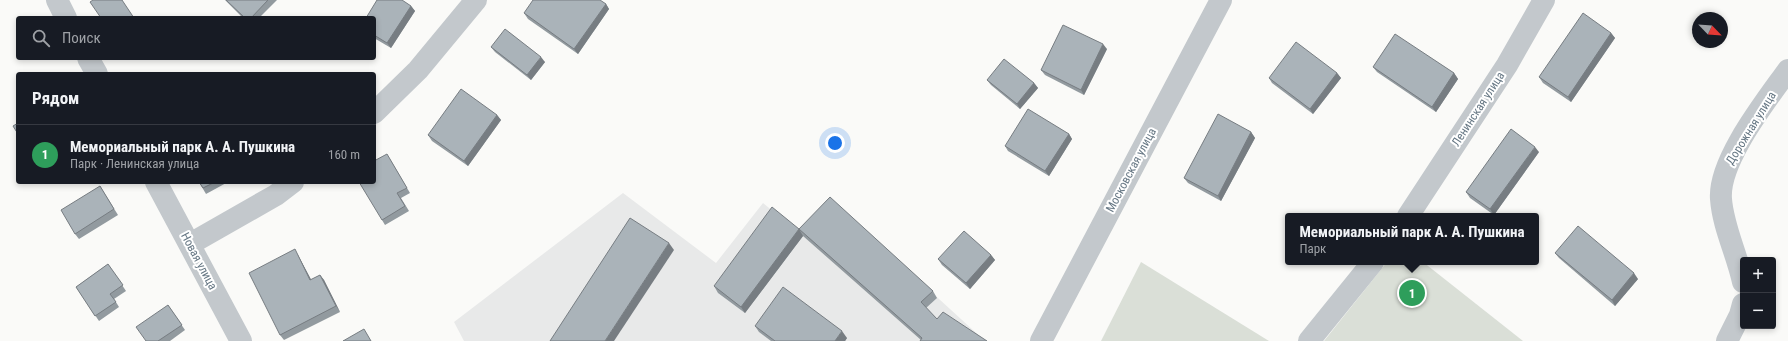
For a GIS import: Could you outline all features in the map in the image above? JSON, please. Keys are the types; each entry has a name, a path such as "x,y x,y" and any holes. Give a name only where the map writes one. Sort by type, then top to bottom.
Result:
{"street":[{"path":"57,0 65,16"},
{"path":"376,111 418,70 476,0"},
{"name":"Московская улица","path":"1041,341 1221,0"},
{"name":"Ленинская улица","path":"1410,213 1507,65 1544,0"},
{"path":"89,60 96,72"},
{"name":"Дорожная улица","path":"1740,271 1721,198 1722,177 1731,156 1788,70"},
{"name":"Новая улица","path":"157,184 241,341"},
{"path":"190,244 276,195 290,184"},
{"path":"1309,341 1371,265"},
{"path":"1727,341 1740,315"}],"shaded area":[{"path":"623,193 716,263 763,203 803,236 834,203 985,341 464,341 454,322"},
{"path":"1141,262 1269,341 1101,341"},
{"path":"1385,265 1427,265 1523,341 1324,341"}],"building":[{"path":"93,0 122,0 133,16 100,16 90,2"},
{"path":"226,0 268,0 253,16 243,16"},
{"path":"377,0 402,0 411,6 387,43 376,36 376,16 367,16"},
{"path":"533,0 600,0 606,4 574,49 524,13"},
{"path":"1583,13 1611,33 1568,97 1539,77"},
{"path":"1063,25 1103,44 1081,90 1041,70"},
{"path":"505,29 541,57 527,75 491,47"},
{"path":"1395,34 1454,73 1432,107 1373,67"},
{"path":"1296,42 1337,73 1310,109 1269,78"},
{"path":"1004,59 1034,83 1017,104 987,80"},
{"path":"461,89 497,115 464,161 428,135"},
{"path":"1028,109 1069,134 1045,171 1005,146"},
{"path":"1218,114 1251,132 1218,196 1184,178"},
{"path":"1511,129 1535,147 1490,209 1466,192"},
{"path":"387,154 407,188 397,193 405,206 382,220 360,184 376,184 376,160"},
{"path":"200,184 211,184 203,188"},
{"path":"100,186 114,209 75,234 61,210"},
{"path":"830,197 933,291 921,302 937,319 943,312 987,341 920,341 922,338 799,229"},
{"path":"772,207 799,229 741,307 714,286"},
{"path":"630,218 669,243 605,341 550,341"},
{"path":"1578,226 1634,273 1612,300 1555,253"},
{"path":"964,231 991,255 966,283 938,259"},
{"path":"295,249 310,280 320,275 336,306 280,335 249,273"},
{"path":"108,264 123,285 110,294 116,302 95,316 76,287"},
{"path":"783,287 842,331 835,341 775,341 755,326"},
{"path":"168,305 182,325 158,341 146,341 136,327"},
{"path":"364,329 371,341 343,341"}],"place":[{"name":"Мемориальный парк А. А. Пушкина","path":"1412,293"}]}
